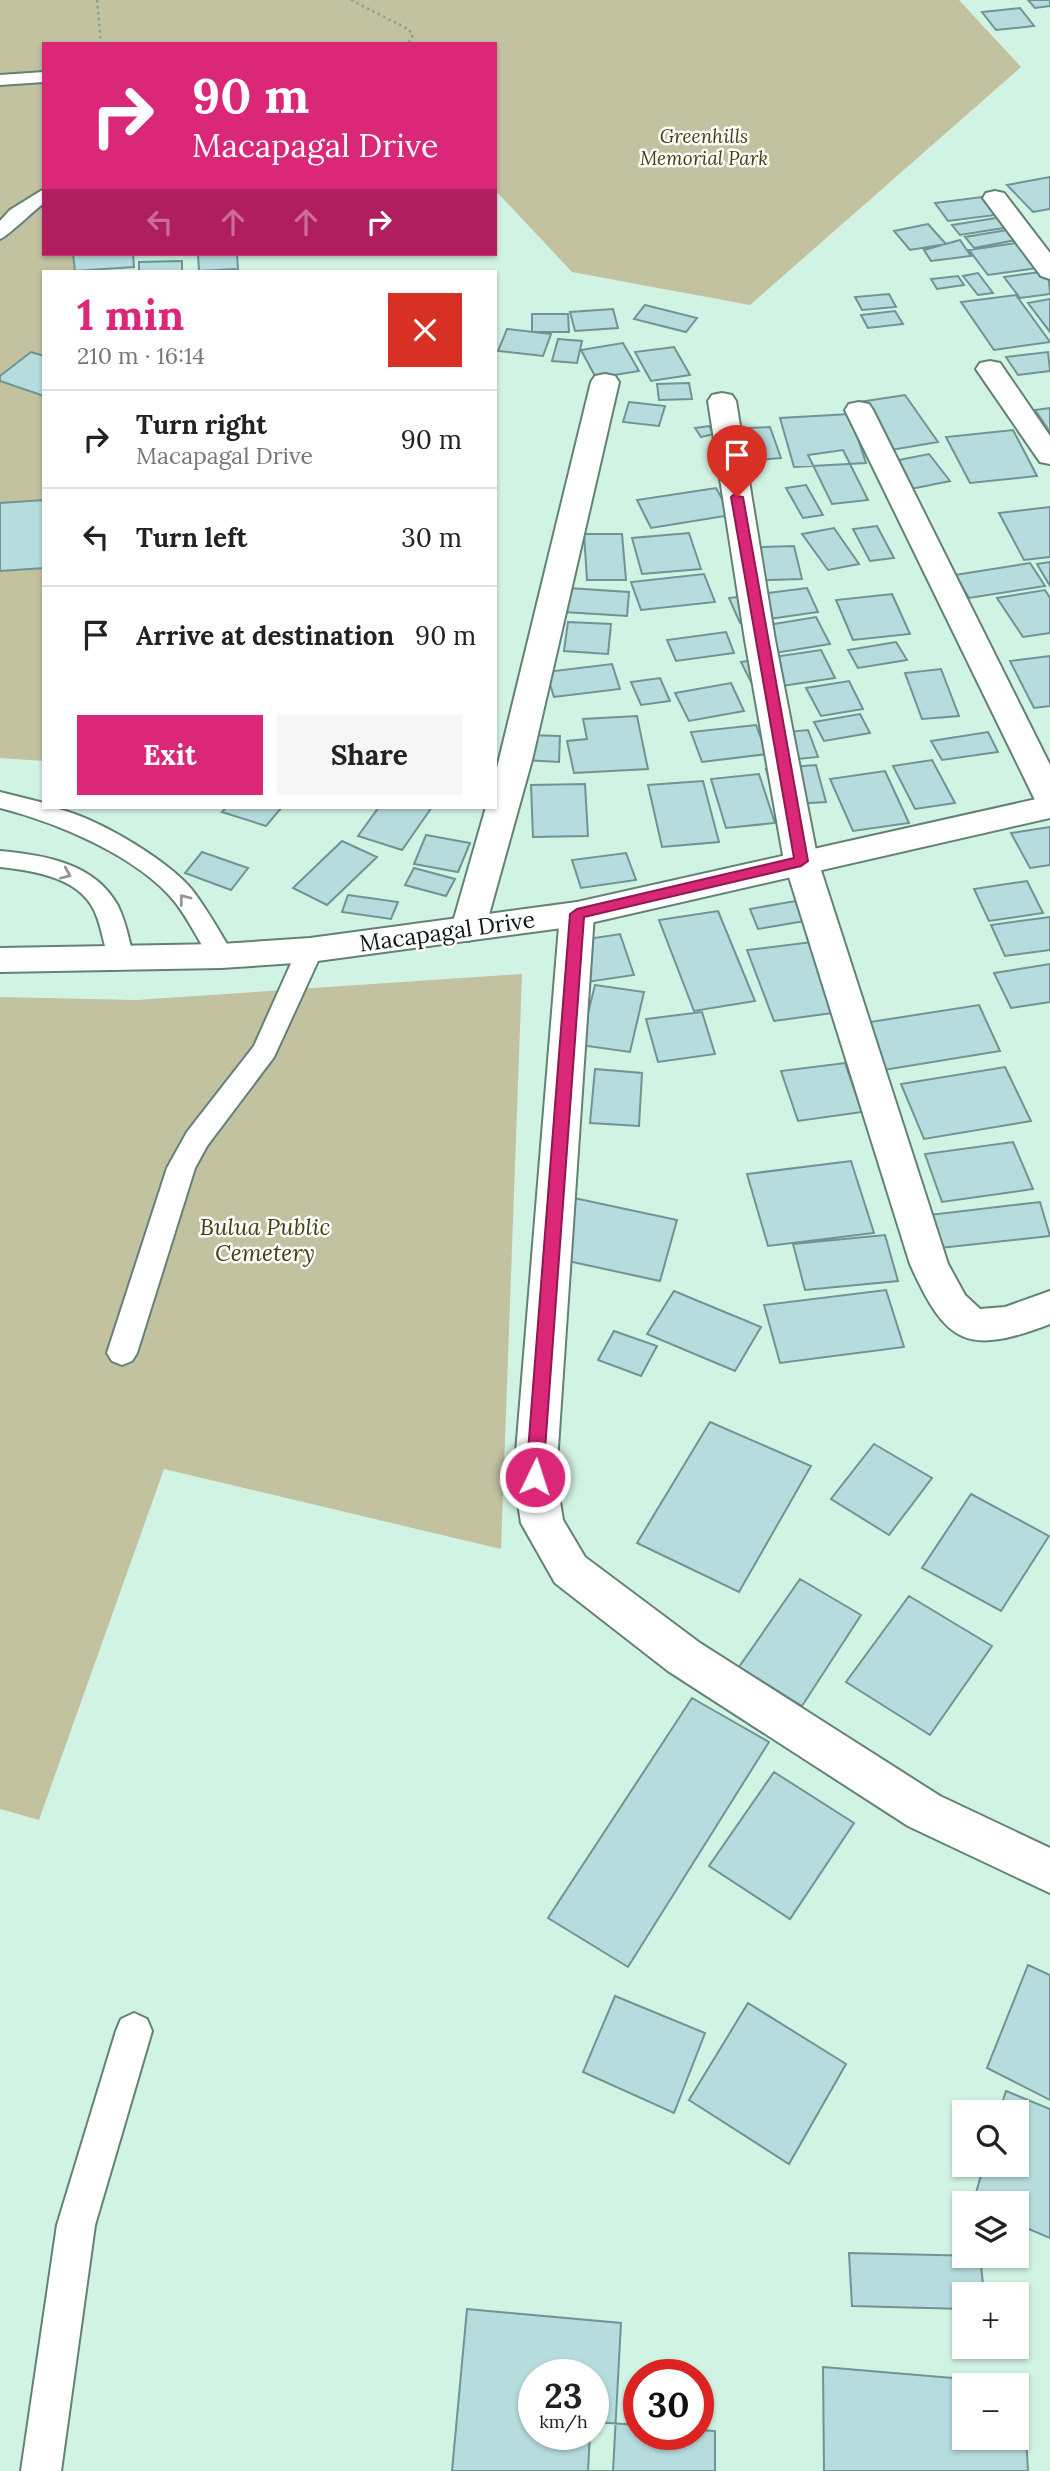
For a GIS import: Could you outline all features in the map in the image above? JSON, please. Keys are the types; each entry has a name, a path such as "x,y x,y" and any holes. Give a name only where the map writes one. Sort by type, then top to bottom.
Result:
{"street":[{"path":"995,198 1050,271"},
{"path":"990,369 1050,456"},
{"path":"468,929 516,760 605,382"},
{"path":"722,401 760,640 801,861 929,1264 943,1297 956,1315 972,1325 996,1326 1050,1307"},
{"path":"859,410 1050,798"},
{"name":"Macapagal Drive","path":"0,960 221,956 310,950 577,914 801,861 1050,807"},
{"path":"577,914 535,1477 542,1523 570,1570 684,1657 924,1811 1050,1871"}],"lane":[{"path":"0,80 42,78"},
{"path":"0,233 16,214 42,195"},
{"path":"0,800 36,809 90,830 140,858 183,895 221,956"},
{"path":"0,859 57,869 85,882 105,906 121,958"},
{"path":"122,1353 180,1168 197,1139 265,1050 310,950"},
{"path":"41,2471 76,2225 134,2031"}],"path":[{"path":"97,0 101,42"},
{"path":"351,0 408,29 413,36 409,42"}],"green space":[{"name":"Greenhills Memorial Park","path":"0,0 959,0 1021,67 750,305 572,272 497,192 497,42 42,42 42,256 99,256 100,270 42,270 42,761 0,758"},
{"name":"Bulua Public Cemetery","path":"522,974 501,1549 164,1469 39,1820 0,1809 0,997 136,1000"}],"building":[{"path":"1028,0 1050,0 1050,6 1035,8"},
{"path":"1020,8 1034,26 996,30 982,12"},
{"path":"1050,177 1050,209 1033,212 1007,185"},
{"path":"982,197 995,215 948,221 935,203"},
{"path":"1002,217 1010,227 960,235 952,225"},
{"path":"928,224 946,244 910,250 894,231"},
{"path":"1007,230 1016,240 974,248 965,237"},
{"path":"960,240 971,256 931,261 924,250"},
{"path":"1023,242 1044,267 988,275 969,250"},
{"path":"73,256 133,256 134,267 75,270"},
{"path":"198,256 237,256 238,269 199,270"},
{"path":"182,261 182,270 139,270 139,262"},
{"path":"1048,271 1050,294 1020,298 1004,277"},
{"path":"978,273 993,293 978,295 963,276"},
{"path":"958,276 964,285 937,289 931,279"},
{"path":"889,294 896,307 862,310 855,297"},
{"path":"1016,295 1050,342 994,350 961,302"},
{"path":"1050,299 1050,332 1028,303"},
{"path":"645,305 697,318 686,332 634,319"},
{"path":"613,309 618,328 575,331 570,312"},
{"path":"895,311 903,324 868,328 861,315"},
{"path":"532,314 568,314 569,332 532,332"},
{"path":"507,329 551,334 543,356 498,351"},
{"path":"558,339 582,341 577,363 552,361"},
{"path":"623,343 639,371 596,378 581,350"},
{"path":"674,347 690,375 651,381 635,352"},
{"path":"31,352 42,355 42,395 0,381 0,376"},
{"path":"1048,352 1050,371 1018,375 1006,357"},
{"path":"689,383 692,399 659,400 657,384"},
{"path":"905,395 938,442 891,450 859,402"},
{"path":"629,402 665,406 659,426 623,422"},
{"path":"1050,408 1050,432 1035,410"},
{"path":"850,414 866,463 794,467 780,418"},
{"path":"709,426 714,434 701,437 695,428"},
{"path":"770,427 781,458 742,461 731,429"},
{"path":"1013,430 1037,476 970,483 946,437"},
{"path":"843,450 868,500 832,504 808,455"},
{"path":"929,454 950,481 911,489 889,462"},
{"path":"806,485 823,515 803,518 786,488"},
{"path":"716,488 731,515 651,528 637,500"},
{"path":"42,500 42,568 0,571 0,503"},
{"path":"1050,507 1050,557 1024,560 999,513"},
{"path":"877,526 894,558 870,561 853,529"},
{"path":"834,528 859,564 828,570 802,534"},
{"path":"689,533 701,569 642,574 632,538"},
{"path":"584,534 622,534 626,580 587,580"},
{"path":"794,546 802,579 743,581 736,548"},
{"path":"1050,562 1050,586 1037,564"},
{"path":"1030,563 1045,586 969,598 955,575"},
{"path":"704,574 715,602 641,610 631,582"},
{"path":"568,588 629,592 627,616 564,612"},
{"path":"807,588 818,612 740,623 729,598"},
{"path":"1045,590 1050,598 1050,633 1023,637 997,598"},
{"path":"892,594 910,634 853,640 836,600"},
{"path":"816,617 830,644 775,653 762,626"},
{"path":"568,622 611,624 608,654 564,651"},
{"path":"726,632 734,653 676,661 667,640"},
{"path":"896,642 907,660 858,668 848,650"},
{"path":"821,650 835,678 755,690 741,662"},
{"path":"1050,656 1050,706 1034,708 1010,661"},
{"path":"612,664 620,689 554,697 546,672"},
{"path":"941,669 959,716 922,719 905,673"},
{"path":"660,678 670,701 641,705 631,682"},
{"path":"849,681 863,709 821,716 806,688"},
{"path":"731,683 744,711 689,721 675,693"},
{"path":"860,714 870,733 824,741 814,722"},
{"path":"637,716 648,769 574,773 567,741 587,739 583,719"},
{"path":"756,725 767,754 702,762 691,732"},
{"path":"808,730 818,757 777,761 767,734"},
{"path":"988,732 998,752 942,760 931,741"},
{"path":"526,735 560,736 559,762 524,760"},
{"path":"932,760 955,803 915,809 893,766"},
{"path":"816,765 826,802 776,805 766,769"},
{"path":"885,771 909,823 853,831 830,779"},
{"path":"759,774 775,823 726,828 711,779"},
{"path":"703,781 719,842 662,847 648,785"},
{"path":"585,784 588,836 533,837 531,785"},
{"path":"225,809 280,809 266,826 222,812"},
{"path":"378,809 431,809 402,850 358,836"},
{"path":"1050,827 1050,865 1030,868 1011,833"},
{"path":"426,835 470,843 458,872 414,864"},
{"path":"342,841 377,857 327,905 293,888"},
{"path":"202,852 248,868 231,890 185,873"},
{"path":"626,853 636,880 581,888 572,860"},
{"path":"414,868 455,879 446,896 405,885"},
{"path":"1027,881 1043,913 989,921 974,889"},
{"path":"348,895 398,902 391,919 342,912"},
{"path":"795,901 805,921 758,929 750,909"},
{"path":"718,911 755,1001 694,1011 659,920"},
{"path":"1050,917 1050,950 1005,956 991,925"},
{"path":"620,934 634,975 587,982 575,941"},
{"path":"812,942 840,1012 774,1021 747,950"},
{"path":"1050,964 1050,1002 1011,1008 994,973"},
{"path":"595,985 644,992 630,1052 580,1045"},
{"path":"979,1005 1000,1051 884,1070 864,1023"},
{"path":"702,1012 715,1054 658,1062 646,1019"},
{"path":"845,1063 862,1112 798,1121 781,1071"},
{"path":"1005,1067 1031,1121 924,1139 901,1084"},
{"path":"595,1069 642,1073 639,1126 590,1123"},
{"path":"1013,1142 1033,1189 942,1202 925,1154"},
{"path":"851,1161 874,1233 768,1246 747,1174"},
{"path":"574,1198 677,1220 660,1281 554,1258"},
{"path":"1040,1202 1050,1236 940,1248 929,1215"},
{"path":"885,1235 898,1281 805,1290 793,1244"},
{"path":"886,1290 904,1347 780,1363 764,1305"},
{"path":"674,1291 761,1327 735,1371 647,1334"},
{"path":"614,1331 657,1346 641,1376 598,1360"},
{"path":"710,1422 811,1466 739,1592 637,1543"},
{"path":"874,1444 932,1478 889,1535 831,1499"},
{"path":"971,1494 1049,1536 1001,1611 922,1568"},
{"path":"800,1579 861,1615 802,1706 739,1667"},
{"path":"909,1596 992,1646 930,1735 846,1682"},
{"path":"692,1698 769,1742 628,1967 548,1918"},
{"path":"774,1772 854,1823 790,1919 709,1866"},
{"path":"1028,1965 1050,1975 1050,2100 987,2068"},
{"path":"615,1996 705,2033 674,2113 583,2072"},
{"path":"748,2003 846,2064 789,2164 689,2100"},
{"path":"1006,2091 1028,2100 1003,2100"},
{"path":"1029,2100 1050,2109 1050,2238 1029,2229 1029,2191 976,2191 981,2177 1029,2177"},
{"path":"849,2253 952,2255 952,2268 981,2268 983,2282 952,2282 952,2309 852,2306"},
{"path":"467,2309 621,2323 613,2471 452,2471"},
{"path":"823,2367 952,2378 952,2450 1027,2450 1028,2471 824,2471"},
{"path":"609,2423 623,2424 623,2450 714,2450 715,2431 715,2471 588,2471 589,2450 609,2450"}],"route":[{"path":"535,1477 577,914 801,861 760,640 737,497"}]}
